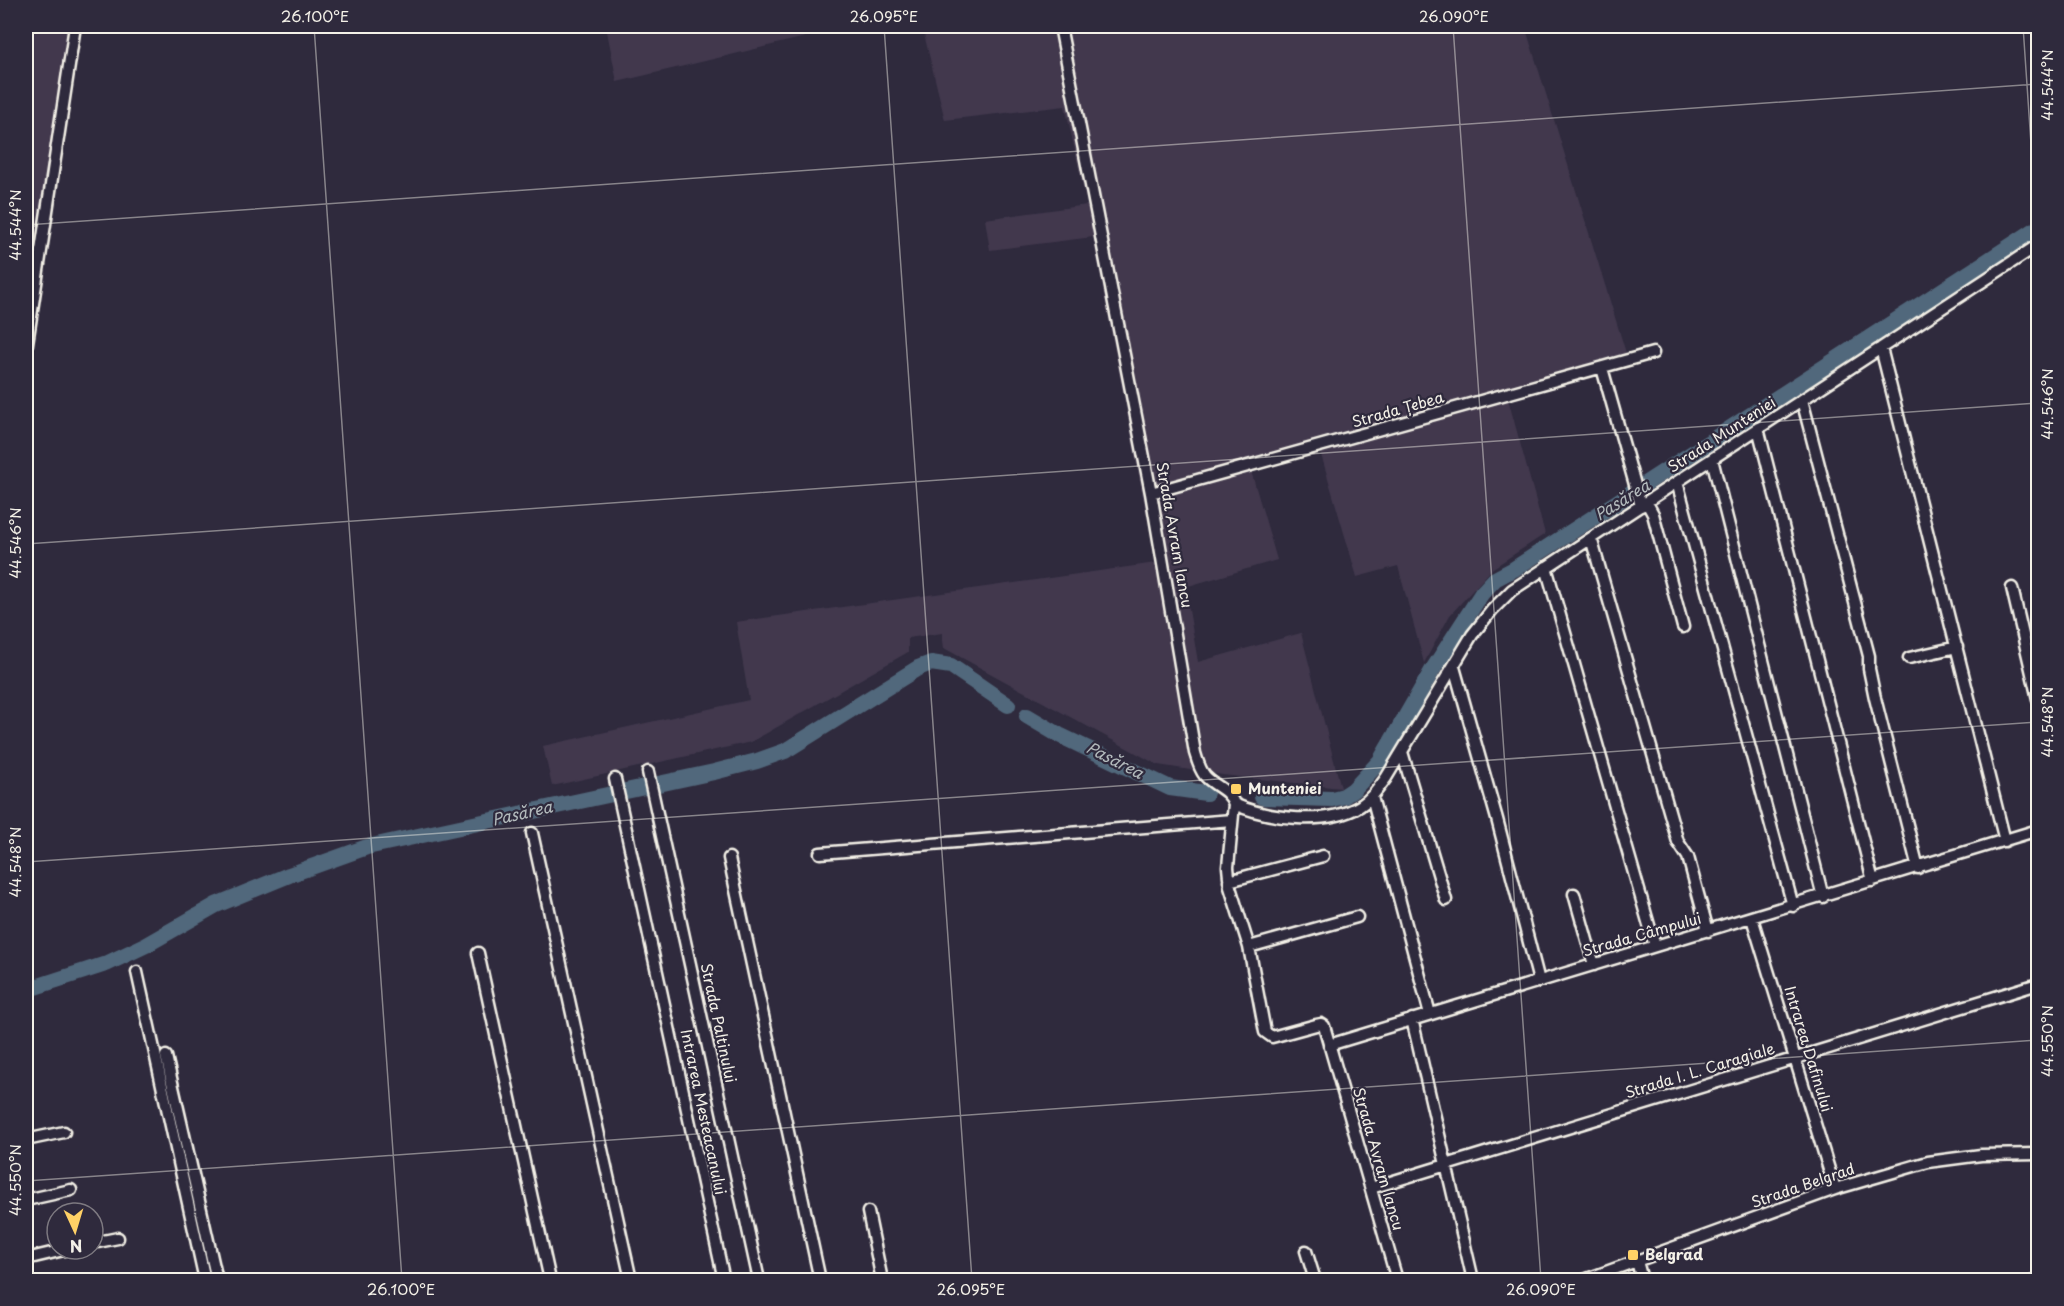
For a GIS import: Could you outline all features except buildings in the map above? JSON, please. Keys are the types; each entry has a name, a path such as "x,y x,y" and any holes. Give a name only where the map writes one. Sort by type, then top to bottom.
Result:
{"street":[{"path":"26,350 75,26"},
{"name":"Strada Avram Iancu","path":"1060,26 1151,493 1195,753 1204,776 1225,790 1232,798 1233,804"},
{"name":"Strada Munteniei","path":"1233,804 1264,814 1327,817 1340,815 1372,797 1402,752 1472,635 1491,610 1512,590 1591,538 1640,498 1677,482 2038,244"},
{"path":"1881,348 2005,841"},
{"name":"Strada Țebea","path":"1151,493 1653,353"},
{"path":"1602,368 1640,498 1653,514 1683,627"},
{"path":"1802,400 1869,656 1873,688 1918,868"},
{"path":"1758,428 1873,881"},
{"path":"1712,459 1823,897"},
{"path":"1677,482 1793,906"},
{"path":"1591,538 1678,842 1688,857 1708,931"},
{"path":"1546,567 1655,946"},
{"path":"2012,588 2038,699"},
{"path":"1909,658 1957,647"},
{"path":"1454,667 1539,981"},
{"path":"1402,752 1446,900"},
{"name":"Strada Paltinului","path":"648,772 759,1281"},
{"name":"Intrarea Mesteacanului","path":"615,779 724,1281"},
{"path":"1372,797 1430,1014"},
{"path":"1233,804 1229,881 1249,947 1265,1032 1272,1037 1321,1024 1324,1026 1329,1045"},
{"path":"820,853 1232,820"},
{"name":"Strada Câmpului","path":"1329,1045 2038,830"},
{"path":"532,833 631,1281"},
{"path":"1229,881 1323,856"},
{"path":"729,858 820,1281"},
{"path":"1574,894 1594,964"},
{"path":"1249,947 1357,917"},
{"name":"Intrarea Dafinului","path":"1752,918 1835,1189"},
{"path":"478,953 550,1281"},
{"path":"137,972 205,1281"},
{"name":"Strada I. L. Caragiale","path":"1371,1188 2038,984"},
{"path":"1412,1019 1473,1281"},
{"name":"Strada Avram Iancu","path":"1329,1045 1397,1281"},
{"path":"166,1056 217,1281"},
{"path":"26,1140 64,1132"},
{"name":"Strada Belgrad","path":"1584,1281 1835,1189 1928,1162 1982,1155 2038,1154"},
{"path":"26,1200 71,1190"},
{"path":"868,1212 882,1281"},
{"path":"105,1241 118,1238"},
{"path":"1306,1251 1315,1281"},
{"path":"26,1259 45,1254"},
{"path":"1637,1261 1642,1281"},
{"path":"26,1273 27,1281"}],"shaded area":[{"path":"26,26 78,26 26,383"},
{"path":"606,26 852,26 617,82"},
{"path":"922,26 1525,26 1626,353 1505,388 1545,534 1493,568 1450,615 1424,663 1398,566 1357,577 1320,451 1251,471 1277,560 1185,587 1198,662 1301,633 1341,788 1223,775 1158,765 944,648 942,633 908,638 908,652 751,742 552,786 543,746 749,700 736,622 1156,563 1093,237 990,250 985,219 1087,205 1065,106 945,120"}],"waterway":[{"name":"Pasărea","path":"1262,797 1332,799 1344,796 1353,790 1380,761 1433,669 1482,593 1495,579 1514,569 2038,228"},
{"name":"Pasărea","path":"26,990 106,964 146,945 216,905 289,875 367,847 714,772 785,751 918,668 931,663 951,666 1008,705"},
{"name":"Pasărea","path":"1027,716 1059,735 1170,788 1206,793"}],"place":[{"name":"Munteniei","path":"1236,789"},
{"name":"Belgrad","path":"1633,1255"}]}
